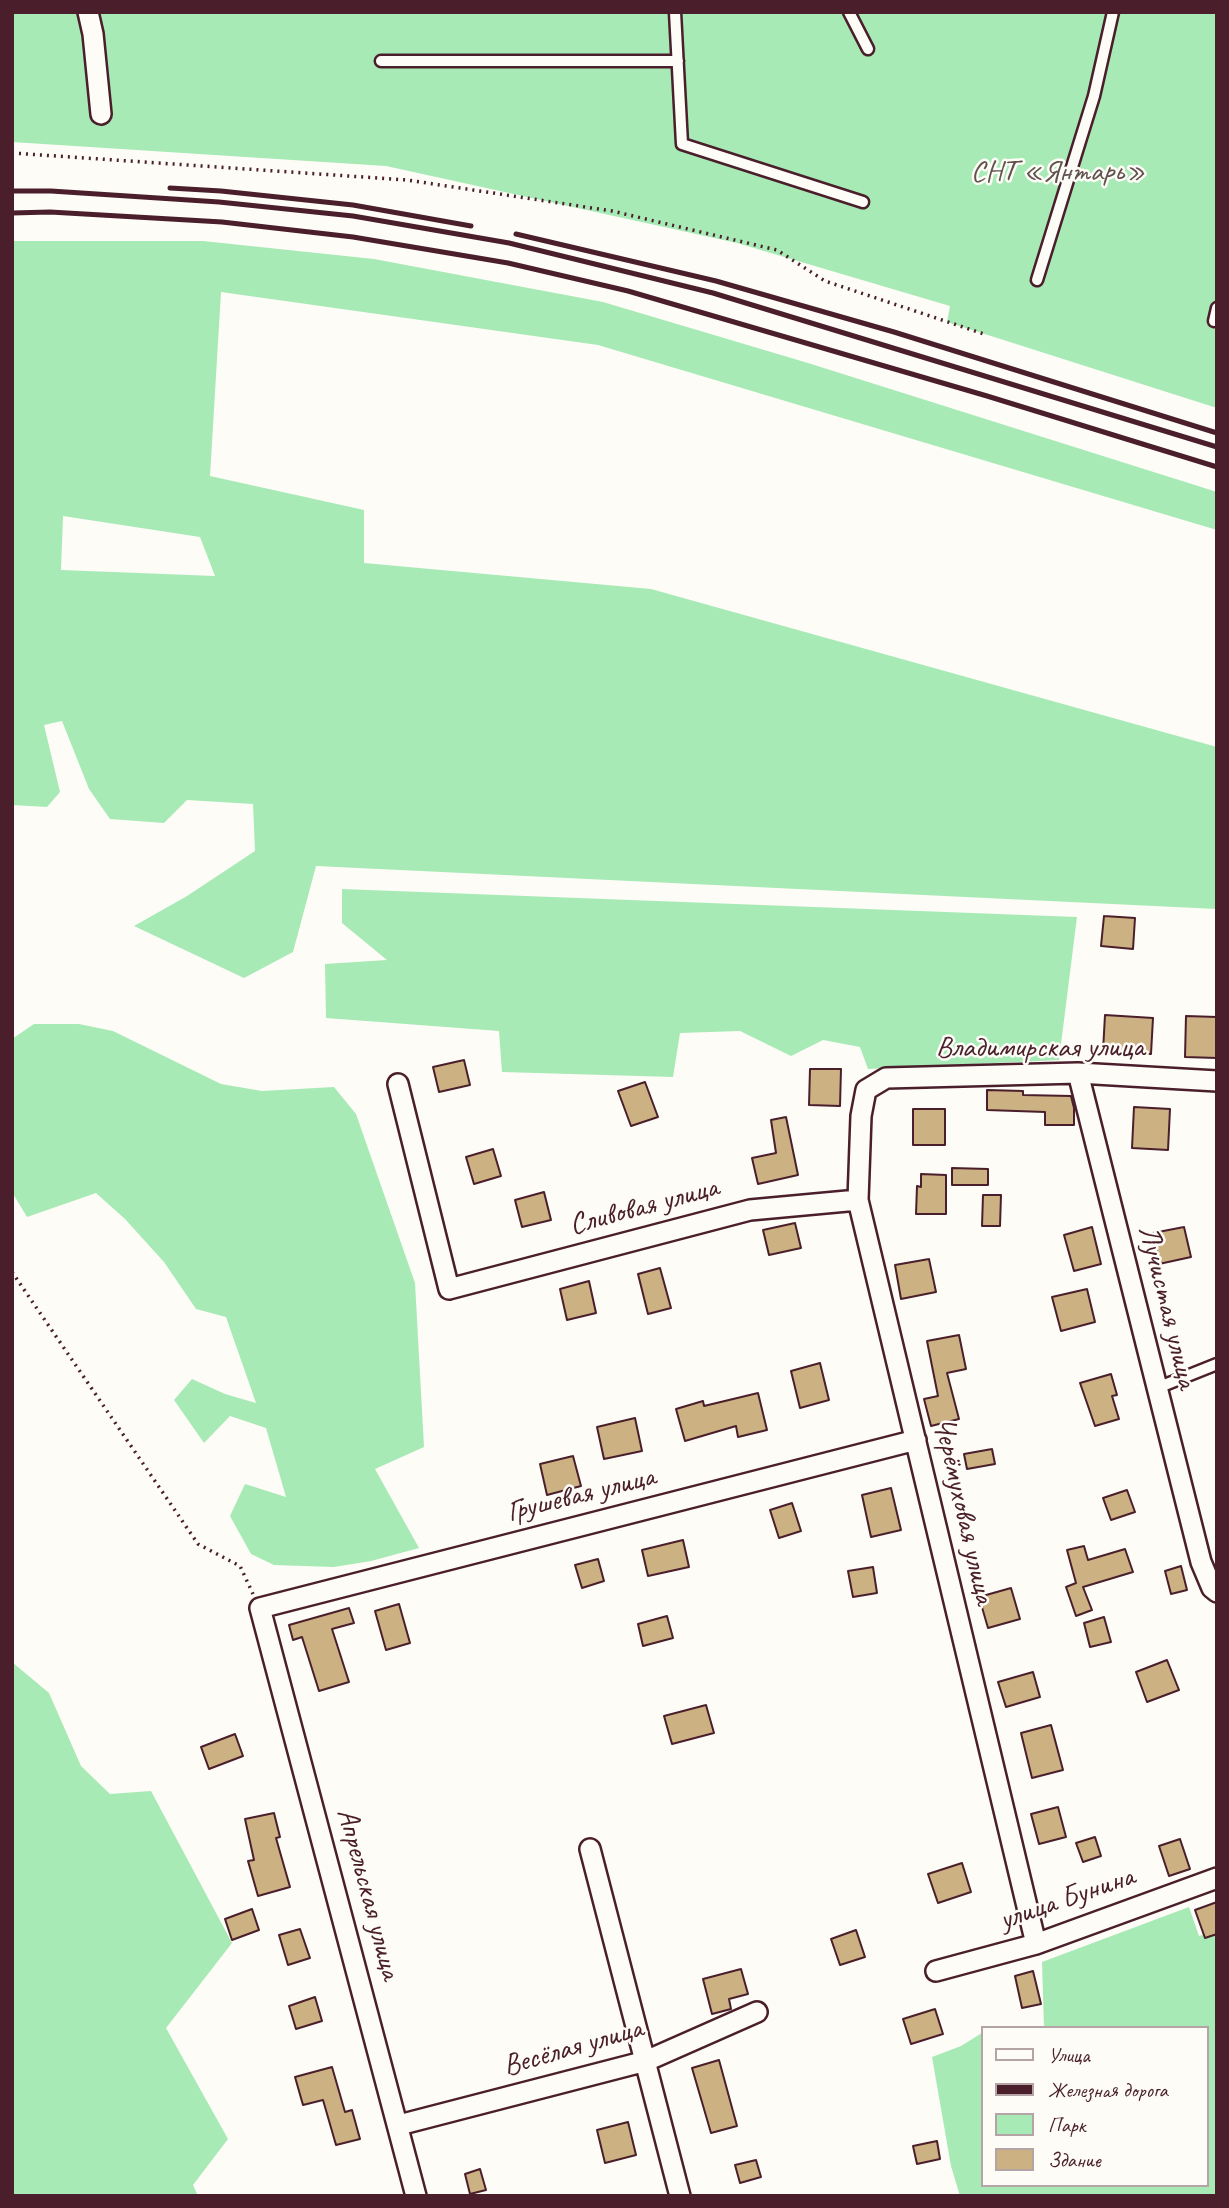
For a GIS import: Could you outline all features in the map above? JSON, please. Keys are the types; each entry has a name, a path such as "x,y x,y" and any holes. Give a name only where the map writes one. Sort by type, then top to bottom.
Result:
{"street":[{"path":"88,12 93,34 101,114"},
{"name":"Владимирская улица","path":"866,1090 886,1078 1078,1073 1217,1081"},
{"name":"Лучистая улица","path":"1078,1073 1200,1562 1212,1588 1217,1592"},
{"name":"Сливовая улица","path":"398,1084 449,1289 751,1210 858,1200"},
{"name":"Черёмуховая улица","path":"866,1090 861,1116 858,1200 1036,1944"},
{"name":"Грушевая улица","path":"260,1608 916,1440"},
{"name":"Апрельская улица","path":"260,1608 416,2196"},
{"path":"590,1849 680,2196"},
{"name":"улица Бунина","path":"936,1970 1036,1944 1217,1878"},
{"name":"Весёлая улица","path":"399,2125 646,2061 757,2012"}],"lane":[{"path":"675,12 682,144 863,202"},
{"path":"849,12 868,49"},
{"path":"1037,280 1094,96 1113,12"},
{"path":"381,61 678,61"},
{"path":"1214,321 1217,308"},
{"path":"1157,1388 1217,1364"}],"path":[{"path":"12,153 407,180 612,211 777,250 825,281 984,334"},
{"path":"12,1272 198,1544 240,1566 260,1608"}],"green space":[{"name":"СНТ «Янтарь»","path":"12,12 1217,12 1217,408 947,322 950,306 737,243 386,166 12,142"},
{"path":"12,241 203,241 374,259 603,302 808,363 1217,492 1217,530 598,345 221,292 210,476 364,510 364,563 651,589 1217,747 1217,909 316,866 293,952 244,978 134,926 187,896 255,851 253,804 187,800 164,823 110,819 89,789 62,721 44,725 60,792 47,807 12,805","holes":["63,516 200,537 215,576 61,570"]},
{"path":"342,889 1077,917 1059,1060 868,1069 860,1047 823,1040 791,1056 740,1031 680,1033 673,1077 502,1072 499,1031 326,1018 325,964 387,960 342,923"},
{"path":"34,1024 79,1024 113,1031 221,1084 262,1091 334,1087 356,1114 415,1283 424,1447 375,1469 419,1548 371,1561 334,1567 274,1565 251,1554 230,1516 245,1484 286,1497 266,1428 230,1416 204,1443 174,1400 192,1379 225,1394 256,1403 226,1317 196,1309 164,1262 125,1219 96,1193 27,1217 12,1192 12,1039"},
{"path":"12,1662 49,1693 81,1766 110,1794 151,1791 232,1943 166,2028 228,2139 193,2185 198,2196 12,2196"},
{"path":"1189,1907 1199,1936 1217,1930 1217,2196 960,2196 951,2166 932,2057 961,2046 981,2034 981,2187 1208,2187 1208,2026 1044,2026 1042,1962"}],"building":[{"path":"1104,916 1135,918 1133,949 1101,946"},
{"path":"1105,1015 1153,1018 1151,1054 1103,1051"},
{"path":"1186,1016 1217,1017 1217,1058 1185,1057"},
{"path":"464,1060 470,1085 439,1092 433,1067"},
{"path":"810,1069 841,1069 840,1106 809,1105"},
{"path":"645,1082 658,1117 631,1126 618,1091"},
{"path":"987,1090 1023,1091 1023,1095 1071,1096 1074,1125 1045,1125 1045,1112 987,1110"},
{"path":"1134,1107 1170,1109 1168,1150 1132,1148"},
{"path":"913,1109 945,1109 945,1145 913,1145"},
{"path":"786,1117 798,1175 758,1184 752,1158 776,1153 771,1120"},
{"path":"493,1149 501,1176 474,1184 466,1157"},
{"path":"952,1168 988,1169 988,1185 952,1185"},
{"path":"921,1174 946,1175 946,1214 916,1214 917,1186 921,1187"},
{"path":"544,1192 551,1220 522,1227 515,1200"},
{"path":"983,1195 1001,1195 1000,1226 982,1226"},
{"path":"795,1223 801,1248 769,1255 763,1230"},
{"path":"1092,1227 1101,1264 1074,1271 1064,1235"},
{"path":"1184,1227 1191,1257 1159,1264 1153,1233"},
{"path":"929,1259 936,1292 901,1299 895,1265"},
{"path":"660,1268 671,1308 648,1314 638,1274"},
{"path":"589,1281 596,1313 567,1320 560,1289"},
{"path":"1087,1289 1095,1322 1061,1331 1052,1297"},
{"path":"959,1335 966,1369 947,1373 959,1419 931,1426 924,1399 938,1396 927,1341"},
{"path":"820,1363 829,1400 800,1408 791,1371"},
{"path":"1111,1374 1117,1395 1112,1396 1119,1419 1095,1426 1080,1383"},
{"path":"758,1393 767,1430 738,1437 736,1426 685,1441 676,1409 703,1401 704,1406"},
{"path":"635,1418 642,1451 604,1459 597,1427"},
{"path":"992,1449 995,1464 967,1469 964,1454"},
{"path":"573,1456 581,1486 547,1495 540,1464"},
{"path":"891,1488 901,1530 871,1537 862,1495"},
{"path":"1127,1490 1135,1512 1111,1520 1103,1498"},
{"path":"792,1503 801,1531 779,1538 770,1510"},
{"path":"683,1540 689,1567 648,1576 642,1550"},
{"path":"1084,1546 1088,1560 1125,1549 1133,1572 1083,1587 1092,1610 1076,1616 1066,1587 1076,1583 1067,1550"},
{"path":"598,1559 604,1581 582,1588 575,1565"},
{"path":"1181,1566 1187,1590 1171,1594 1165,1571"},
{"path":"873,1567 877,1593 853,1597 848,1571"},
{"path":"1011,1588 1020,1619 988,1628 979,1597"},
{"path":"399,1604 410,1643 386,1650 375,1611"},
{"path":"349,1608 354,1623 332,1629 349,1682 319,1691 302,1637 293,1640 289,1625"},
{"path":"667,1616 673,1638 643,1646 638,1624"},
{"path":"1104,1617 1111,1642 1090,1647 1084,1623"},
{"path":"1167,1660 1179,1690 1147,1702 1136,1672"},
{"path":"1033,1672 1040,1697 1006,1707 998,1682"},
{"path":"706,1705 714,1733 672,1744 664,1716"},
{"path":"1051,1725 1063,1770 1032,1778 1021,1733"},
{"path":"235,1734 243,1756 209,1769 201,1747"},
{"path":"1058,1807 1066,1837 1039,1844 1031,1814"},
{"path":"274,1813 280,1837 276,1838 290,1887 258,1896 248,1861 254,1860 245,1819"},
{"path":"1095,1837 1101,1856 1083,1862 1076,1843"},
{"path":"1180,1839 1190,1869 1169,1876 1159,1846"},
{"path":"962,1863 971,1892 938,1903 928,1874"},
{"path":"1217,1902 1217,1934 1205,1938 1195,1910"},
{"path":"252,1909 259,1930 232,1940 225,1919"},
{"path":"300,1929 310,1958 288,1965 279,1935"},
{"path":"856,1930 865,1957 840,1965 831,1939"},
{"path":"741,1969 748,1994 729,1999 731,2009 712,2014 703,1979"},
{"path":"1033,1971 1041,2004 1022,2008 1015,1976"},
{"path":"315,1997 322,2021 296,2029 289,2006"},
{"path":"935,2009 943,2034 911,2044 903,2019"},
{"path":"719,2060 737,2126 711,2133 692,2068"},
{"path":"332,2067 345,2112 352,2110 360,2139 336,2145 323,2100 303,2105 295,2077"},
{"path":"628,2122 636,2155 605,2163 597,2130"},
{"path":"937,2141 940,2159 917,2164 913,2146"},
{"path":"756,2160 761,2177 740,2183 735,2165"},
{"path":"480,2169 486,2190 470,2194 465,2174"}],"railway":[{"path":"170,188 353,205 471,226"},
{"path":"12,191 219,202 353,216 509,243 713,293 1217,447"},
{"path":"12,213 50,212 222,222 353,237 508,263 628,291 987,396 1217,467"},
{"path":"516,234 716,281 894,332 1217,433"}]}
